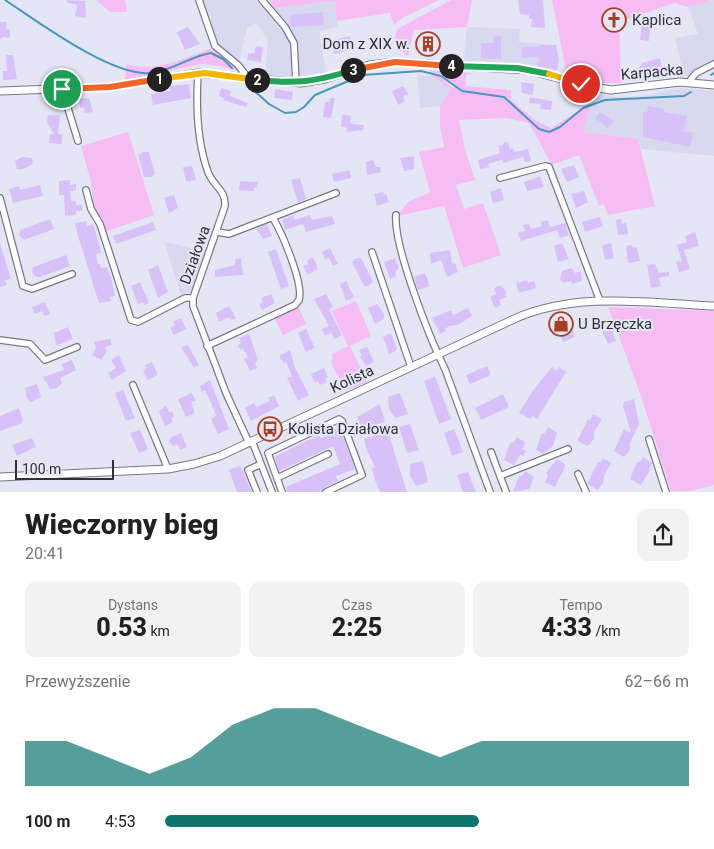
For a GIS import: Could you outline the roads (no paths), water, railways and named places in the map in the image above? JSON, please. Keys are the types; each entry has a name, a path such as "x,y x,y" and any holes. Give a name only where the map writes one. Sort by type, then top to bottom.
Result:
{"street":[{"path":"199,0 215,46 238,65 248,78"},
{"path":"262,0 282,23 294,42 296,83"},
{"name":"Karpacka","path":"0,91 130,85 198,73 296,83 325,79 369,65 395,62 527,70 606,89 689,82 714,85"},
{"path":"689,82 696,73 714,64"},
{"name":"Działowa","path":"198,73 196,114 207,167 211,178 224,194 226,202 193,298 195,314 207,346 272,492"},
{"path":"62,89 78,141"},
{"path":"500,178 543,166 549,168 600,301"},
{"path":"86,190 91,209 100,224 131,320 138,322 185,298 193,298"},
{"path":"217,232 229,234 266,218 273,218 336,193"},
{"path":"0,198 23,286 32,288 72,274"},
{"path":"396,215 396,229 401,249 438,355 490,492"},
{"path":"207,346 295,305 299,300 299,288 292,263 273,218"},
{"path":"372,252 411,367"},
{"name":"Kolista","path":"0,477 168,469 194,464 250,442 529,313 567,303 600,301 714,306"},
{"path":"0,340 30,344 45,360 77,347"},
{"path":"132,385 168,469"},
{"path":"282,492 268,453 339,419 342,421 362,475 326,492"},
{"path":"649,439 666,492"},
{"path":"500,476 568,449"},
{"path":"491,452 506,492"},
{"path":"277,478 328,454"},
{"path":"257,492 248,470 261,464"},
{"path":"578,474 586,492"}],"waterway":[{"path":"5,0 75,46 116,66 134,72 158,72 211,53 223,59 232,68"},
{"path":"250,87 269,104 285,113 296,112 304,107 315,95 363,75 421,71 441,76 462,91 504,97 539,129 549,132 560,127 583,108 605,100 684,96 691,92"}],"place":[{"name":"Kaplica","path":"614,20"},
{"name":"Dom z XIX w.","path":"428,44"},
{"name":"U Brzęczka","path":"561,324"},
{"name":"Kolista Działowa","path":"270,429"}]}
